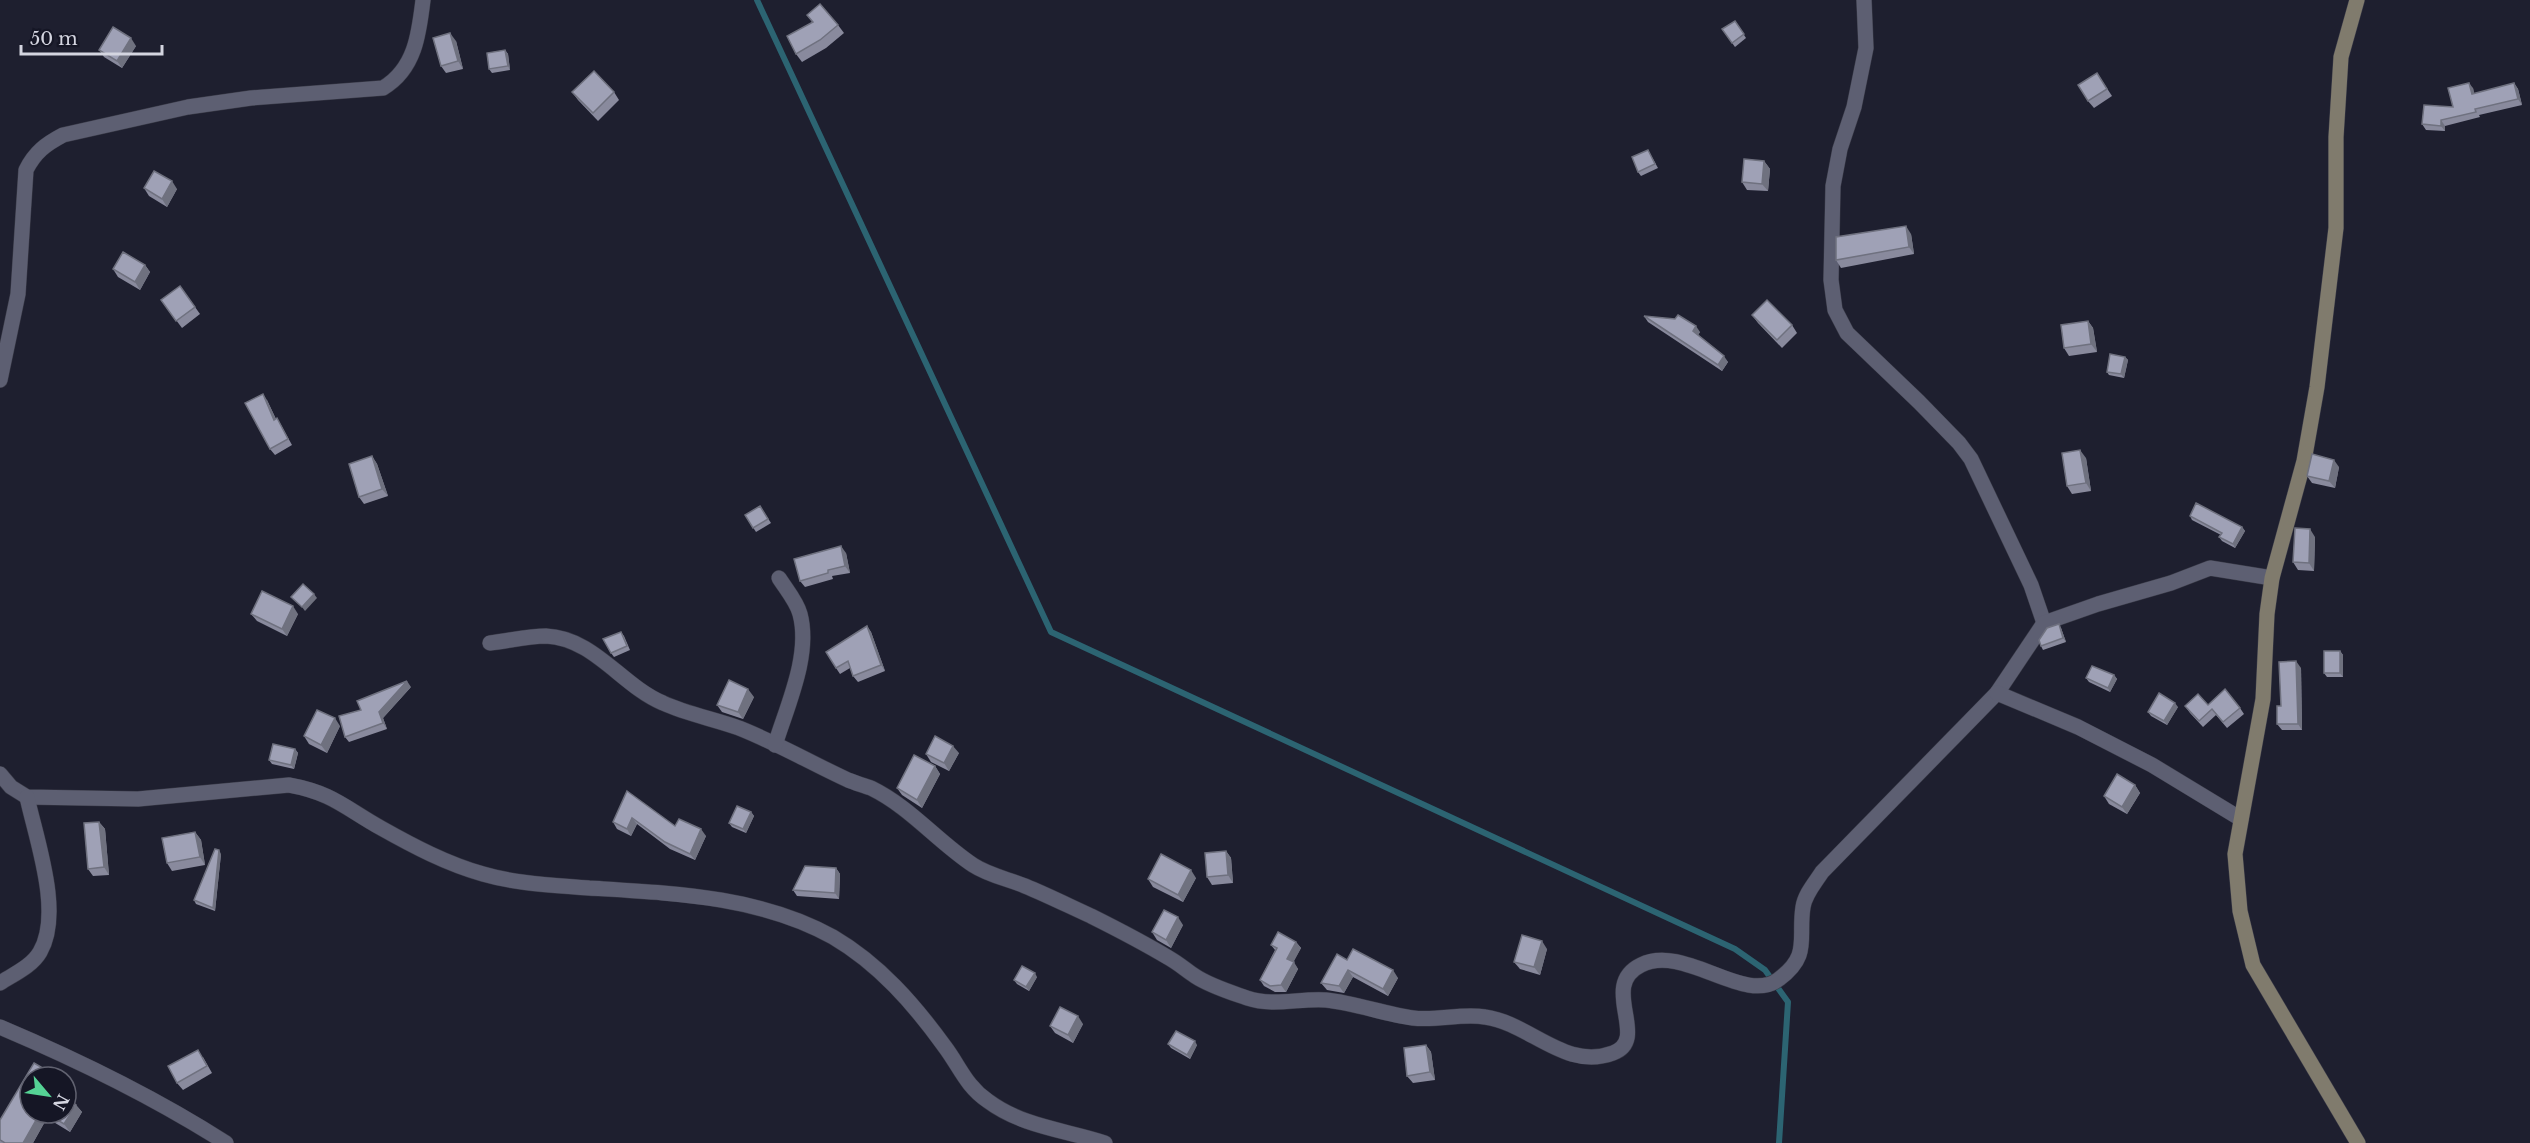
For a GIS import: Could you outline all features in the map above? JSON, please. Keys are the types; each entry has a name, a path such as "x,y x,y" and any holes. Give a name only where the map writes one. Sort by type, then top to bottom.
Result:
{"street":[{"path":"0,380 18,294 26,170 33,157 46,143 63,135 188,107 251,98 383,88 398,80 408,65 414,48 423,0"},
{"path":"1864,0 1866,33 1864,57 1854,107 1840,149 1833,186 1831,280 1834,310 1847,333 1927,410 1971,459 2031,585 2044,623"},
{"path":"2357,0 2342,57 2336,137 2336,228 2317,387 2304,461 2272,578 2267,614 2263,699 2235,854 2240,911 2253,965 2358,1143"},
{"path":"490,643 546,636 586,649 648,696 668,706 717,720 870,788 898,804 978,869 1029,888 1124,933 1174,960 1198,978 1249,999 1268,1004 1325,1000 1415,1018 1486,1017 1536,1036 1564,1053 1583,1057 1618,1052 1625,1044 1629,1034 1622,993 1626,976 1640,965 1656,960 1674,961 1754,986 1775,982 1794,965 1802,949 1803,906 1822,872 1997,693 2044,623 2098,604 2160,587 2210,568 2272,578"},
{"path":"775,745 795,685 802,630 800,612 779,578"},
{"path":"1997,693 2078,727 2152,765 2241,819"},
{"path":"0,774 11,787 27,797 138,799 289,785 313,789 335,798 380,828 433,855 484,874 549,885 704,898 759,907 789,916 833,938 870,962 916,1007 948,1051 965,1082 987,1101 1039,1126 1106,1143"},
{"path":"0,983 29,964 39,953 48,935 51,913 27,797"},
{"path":"0,1027 72,1058 155,1101 226,1143"}],"building":[{"path":"820,4 838,25 820,40 796,54 787,36 813,22 807,15"},
{"path":"1735,21 1744,34 1732,43 1722,29"},
{"path":"113,27 131,38 117,61 99,50"},
{"path":"450,33 458,61 441,66 433,38"},
{"path":"505,50 508,66 489,69 487,53"},
{"path":"594,71 614,92 593,113 572,92"},
{"path":"2097,73 2107,89 2088,101 2078,85"},
{"path":"2469,83 2472,94 2514,83 2518,99 2441,120 2441,126 2422,124 2424,105 2453,107 2448,88"},
{"path":"1648,150 1655,164 1638,172 1632,157"},
{"path":"1744,159 1764,161 1762,184 1742,182"},
{"path":"154,171 172,181 162,199 144,188"},
{"path":"1906,226 1909,247 1836,260 1836,237"},
{"path":"123,252 145,265 135,282 113,269"},
{"path":"180,286 195,307 176,321 161,300"},
{"path":"1767,300 1792,325 1777,340 1752,315"},
{"path":"1678,315 1696,326 1693,331 1724,356 1718,365 1644,316 1675,319"},
{"path":"2088,321 2091,344 2064,348 2061,325"},
{"path":"2110,354 2125,357 2121,374 2107,372"},
{"path":"263,394 274,420 277,418 288,439 270,449 245,403"},
{"path":"2080,450 2086,483 2067,486 2062,453"},
{"path":"2312,454 2334,460 2329,481 2307,476"},
{"path":"372,456 382,489 359,497 349,464"},
{"path":"2196,503 2242,527 2233,544 2219,537 2222,533 2190,516"},
{"path":"760,506 768,519 753,528 745,515"},
{"path":"2295,528 2310,529 2309,563 2293,562"},
{"path":"841,546 845,566 800,581 794,559"},
{"path":"303,584 314,594 302,607 291,597"},
{"path":"262,591 293,606 282,629 251,614"},
{"path":"2059,624 2063,638 2041,646 2039,640 2047,628"},
{"path":"867,626 881,665 853,676 848,661 836,668 826,652"},
{"path":"621,632 627,646 611,653 603,639"},
{"path":"2324,651 2340,651 2340,673 2324,673"},
{"path":"2296,661 2298,724 2277,724 2277,706 2281,706 2279,662"},
{"path":"2092,666 2114,675 2108,688 2086,678"},
{"path":"729,680 748,689 738,712 717,705"},
{"path":"407,681 379,712 383,723 345,737 339,716 361,710 357,701"},
{"path":"2225,689 2240,708 2223,722 2212,709 2199,721 2185,706 2198,694 2208,705"},
{"path":"2159,693 2175,703 2164,721 2148,712"},
{"path":"317,710 335,718 321,745 304,736"},
{"path":"935,736 953,746 944,763 926,754"},
{"path":"273,744 295,749 291,765 269,760"},
{"path":"914,755 935,766 917,800 897,788"},
{"path":"2117,774 2135,785 2122,807 2104,796"},
{"path":"627,791 675,826 679,819 701,829 690,854 665,842 632,818 627,829 613,822"},
{"path":"737,806 751,812 743,829 729,823"},
{"path":"99,822 104,867 88,869 84,823"},
{"path":"195,832 200,857 167,863 162,838"},
{"path":"215,849 219,850 213,908 194,900"},
{"path":"1226,851 1228,875 1207,877 1205,853"},
{"path":"1161,854 1191,870 1178,895 1148,879"},
{"path":"805,866 836,868 835,893 793,890"},
{"path":"1164,910 1178,917 1166,940 1152,932"},
{"path":"1278,932 1296,942 1287,959 1294,962 1281,985 1270,986 1260,980 1277,948 1271,945"},
{"path":"1522,935 1542,941 1534,967 1514,962"},
{"path":"1353,949 1393,970 1383,989 1348,970 1339,986 1321,983 1337,954 1347,960"},
{"path":"1022,966 1035,973 1026,987 1014,980"},
{"path":"1060,1007 1078,1016 1068,1035 1050,1026"},
{"path":"1176,1031 1195,1041 1187,1055 1168,1044"},
{"path":"1426,1045 1430,1072 1407,1076 1404,1048"},
{"path":"198,1050 207,1066 177,1083 168,1066"},
{"path":"18,1090 18,1125 33,1125 23,1143 5,1143 0,1140 0,1120"}],"waterway":[{"path":"757,0 1051,632 1735,949 1765,970 1788,1002 1779,1143"}]}
